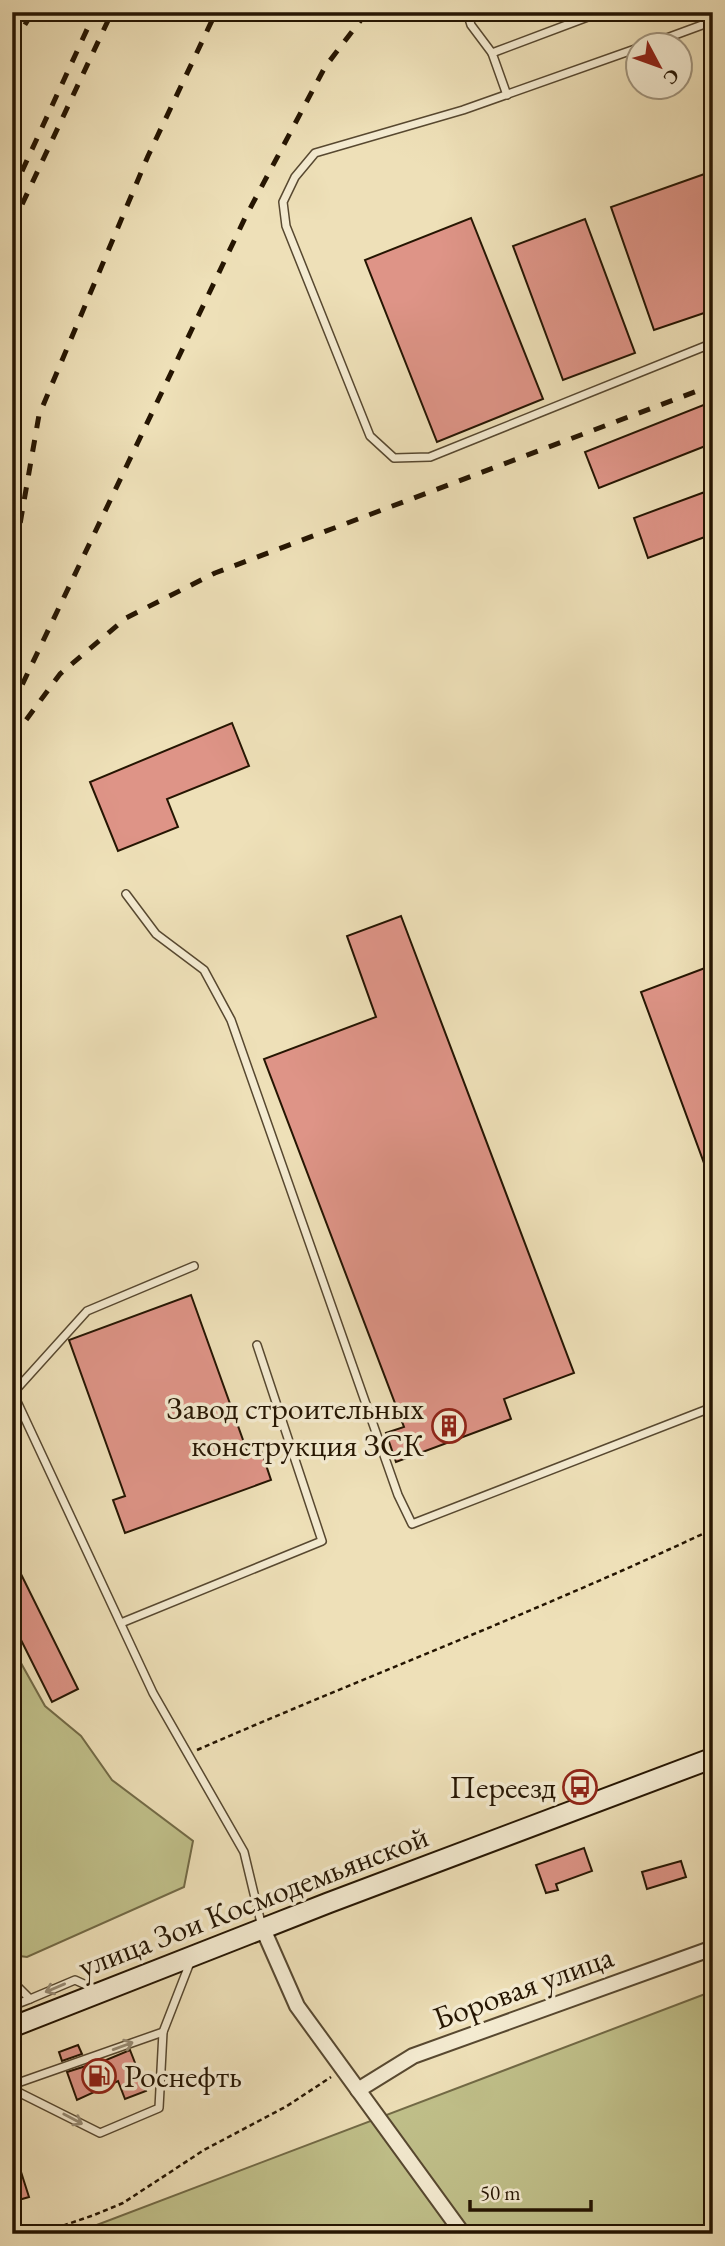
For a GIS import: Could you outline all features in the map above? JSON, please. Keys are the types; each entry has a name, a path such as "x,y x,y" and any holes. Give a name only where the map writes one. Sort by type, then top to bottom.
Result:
{"main road":[{"name":"улица Зои Космодемьянской","path":"12,2027 713,1758"}],"street":[{"path":"263,1929 297,2006 463,2234"},
{"name":"Боровая улица","path":"358,2090 413,2056 713,1948"}],"lane":[{"path":"467,12 471,24 492,53 507,95"},
{"path":"492,53 601,12"},
{"path":"683,32 713,21"},
{"path":"624,53 463,110 315,153 295,177 284,202 286,226 370,436 394,458 430,457 713,343"},
{"path":"126,894 156,934 204,970 231,1020 398,1495 412,1524 713,1407"},
{"path":"194,1266 87,1311 13,1393 153,1693 244,1852 263,1929"},
{"path":"121,1623 322,1541 257,1345"},
{"path":"12,2087 100,2133 159,2108 163,2032 192,1957"},
{"path":"12,2006 75,1979 103,1992"},
{"path":"12,1981 16,1991 30,1999"},
{"path":"12,2087 163,2032"}],"path":[{"path":"188,1754 320,1696 632,1567 713,1529"},
{"path":"39,2234 123,2203 204,2150 287,2106 329,2080 340,2065"}],"green space":[{"path":"12,1647 45,1706 81,1736 112,1780 193,1841 184,1887 27,1957 12,1955"},
{"path":"713,1991 713,2234 73,2234"}],"building":[{"path":"713,171 713,310 654,330 611,207"},
{"path":"471,218 543,399 437,442 365,260"},
{"path":"585,219 635,353 563,380 513,246"},
{"path":"706,404 713,422 713,443 599,488 585,452"},
{"path":"713,489 713,534 648,558 634,518"},
{"path":"232,723 249,766 167,799 178,827 118,851 90,782"},
{"path":"401,916 574,1373 504,1399 511,1419 396,1462 386,1433 404,1427 264,1059 376,1017 347,936"},
{"path":"713,965 713,1181 711,1182 641,992"},
{"path":"191,1295 247,1451 260,1447 271,1480 125,1533 113,1500 125,1496 69,1340"},
{"path":"12,1556 78,1689 52,1702 12,1622"},
{"path":"584,1848 592,1871 556,1884 558,1890 546,1893 536,1865"},
{"path":"681,1861 686,1877 647,1889 642,1872"},
{"path":"78,2045 82,2054 62,2061 59,2052"},
{"path":"130,2050 146,2091 125,2099 118,2081 77,2100 67,2072 86,2066 87,2068"},
{"path":"15,2153 29,2197 12,2202 12,2154"}],"railway":[{"path":"12,45 33,12"},
{"path":"12,193 95,12"},
{"path":"12,226 112,12"},
{"path":"12,570 39,415 148,156 216,12"},
{"path":"12,706 245,218 325,67 367,12"},
{"path":"12,739 60,674 126,618 215,573 713,385"}],"place":[{"name":"Завод строительных конструкция ЗСК","path":"449,1426"},
{"name":"Переезд","path":"580,1787"},
{"name":"Роснефть","path":"99,2076"}]}
